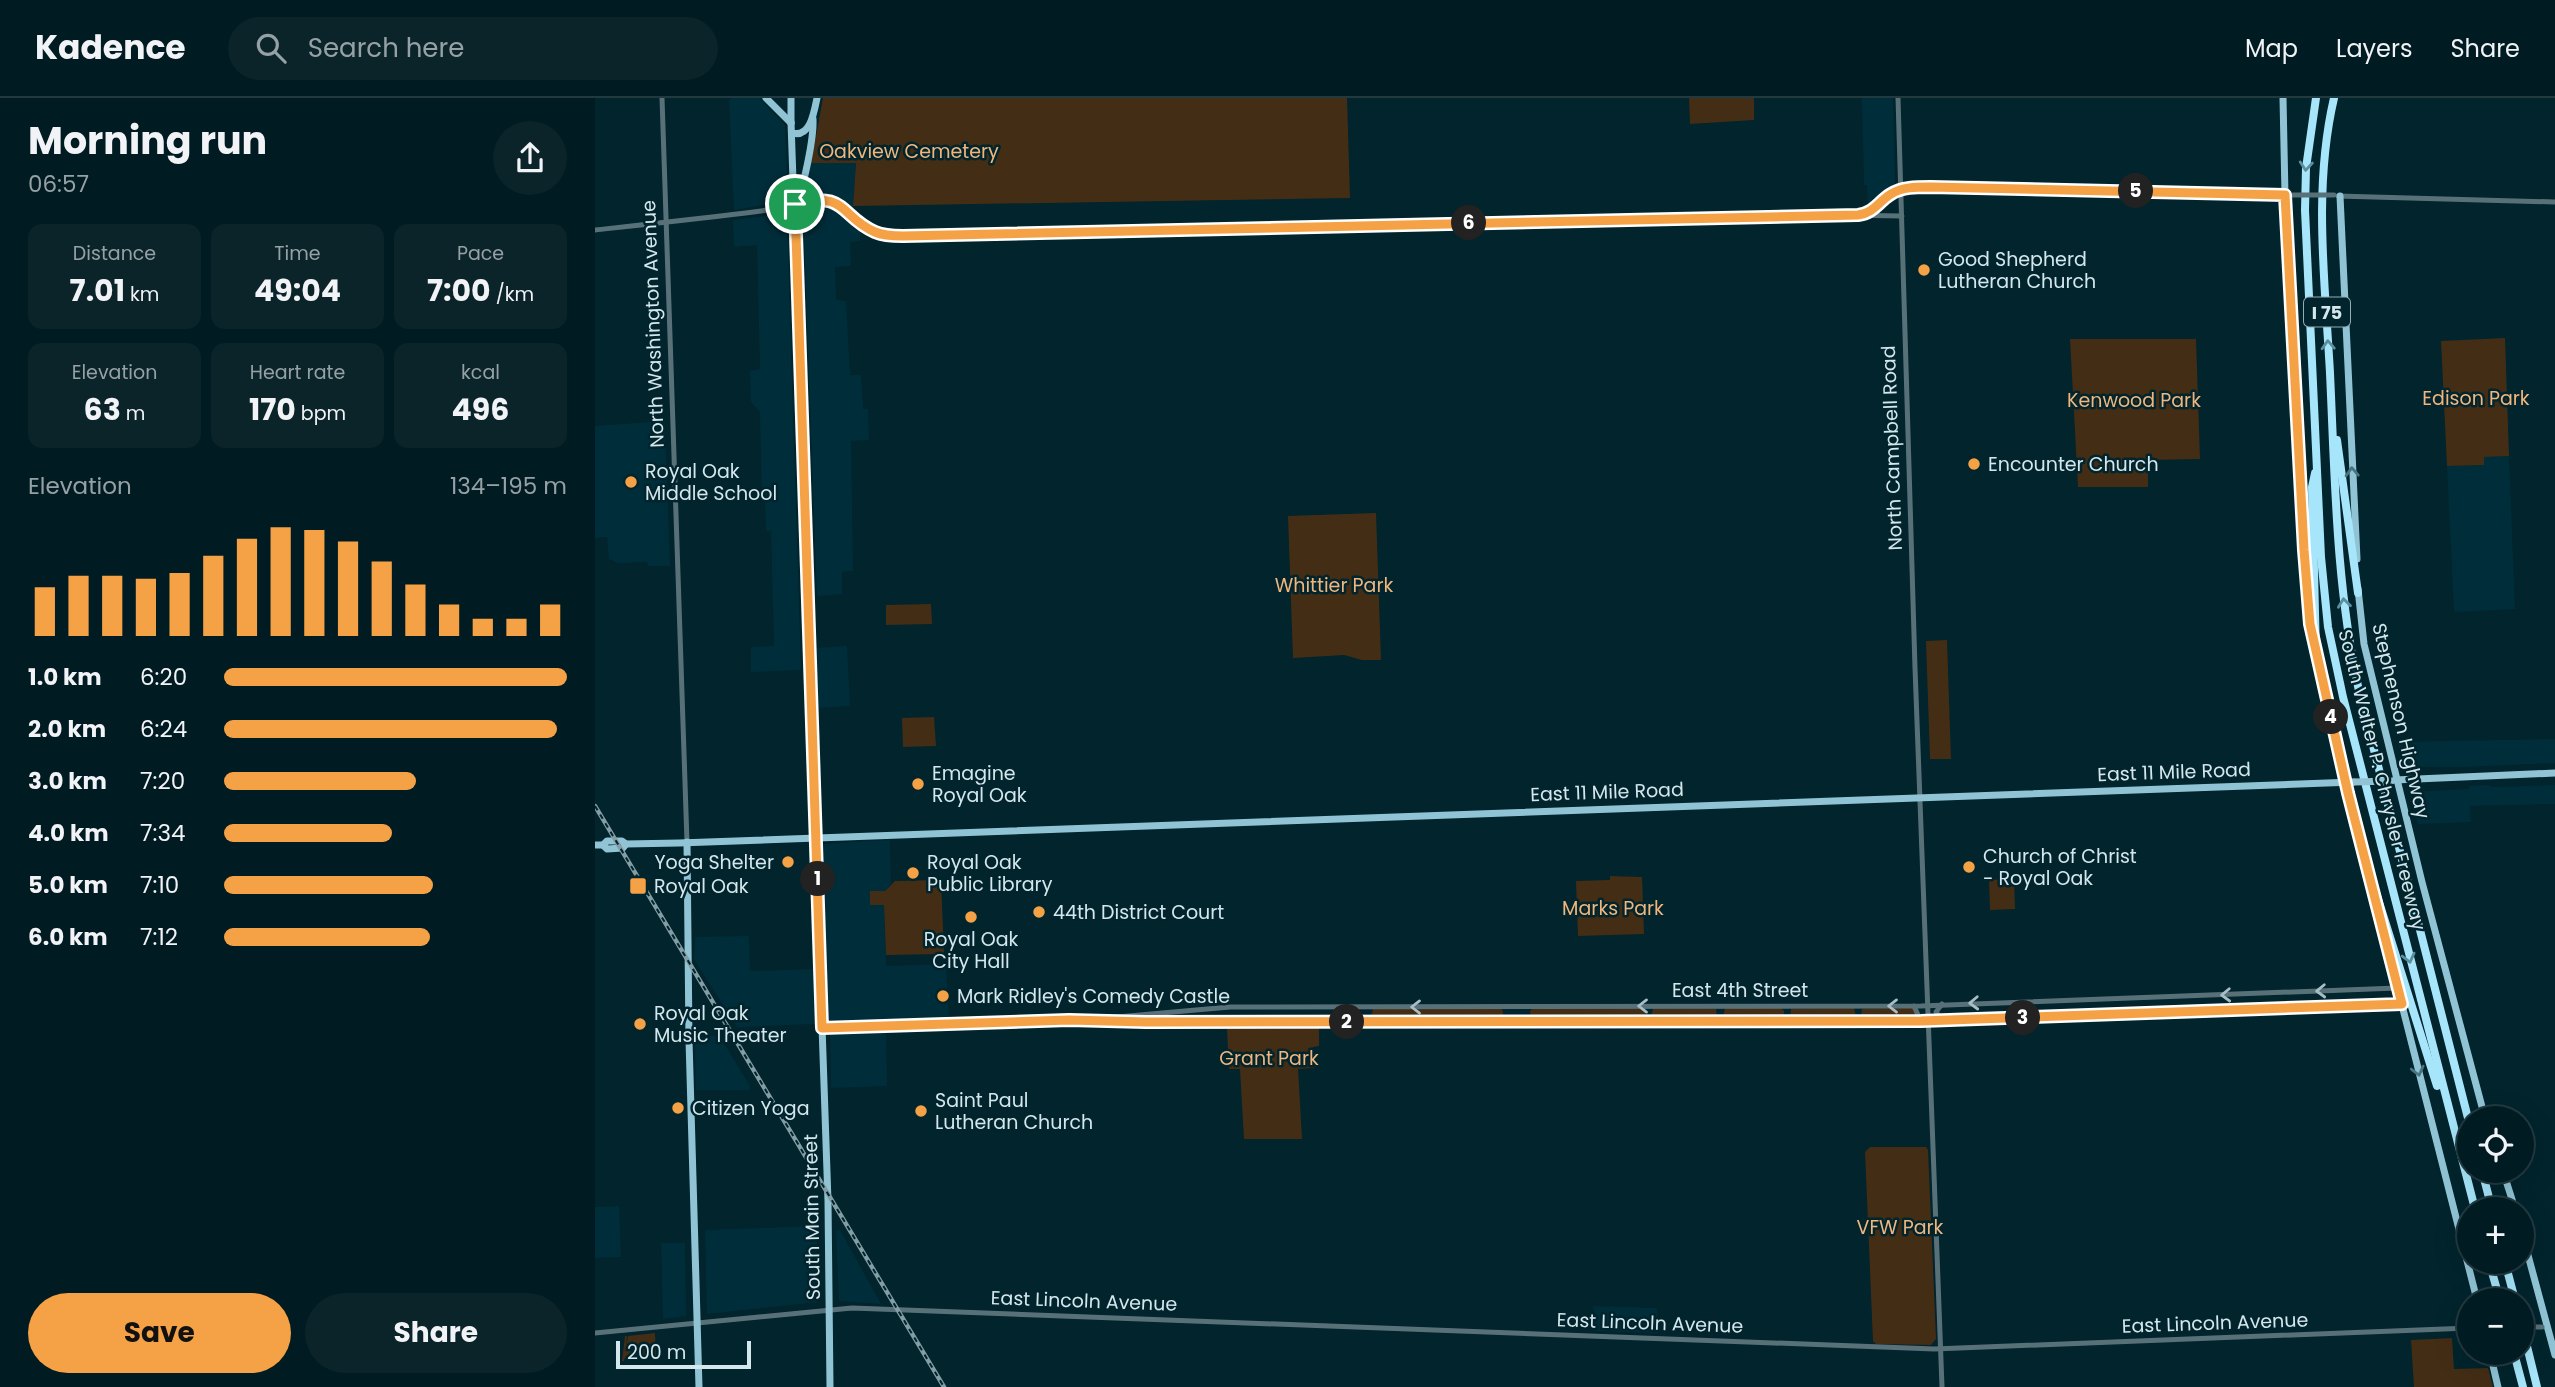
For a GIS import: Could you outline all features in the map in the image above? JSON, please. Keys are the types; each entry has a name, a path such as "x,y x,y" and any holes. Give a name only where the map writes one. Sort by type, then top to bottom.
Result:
{"highway":[{"name":"South Walter P. Chrysler Freeway","path":"2316,98 2307,157 2305,210 2323,590 2335,662 2457,1141"},
{"name":"I 75","path":"2334,98 2327,137 2322,197 2339,553 2355,675 2465,1106"},
{"path":"2332,413 2358,593"},
{"path":"2316,654 2312,487 2317,459"},
{"path":"2366,861 2457,1142"},
{"path":"2517,1365 2523,1387"},
{"path":"2532,1365 2537,1387"}],"main road":[{"path":"766,98 791,122"},
{"name":"South Main Street","path":"791,98 817,837 830,1387"},
{"path":"795,204 800,194 809,151 817,98"},
{"path":"2283,98 2307,606 2316,654 2350,782 2397,988 2474,1288"},
{"path":"792,134 805,131 813,118"},
{"name":"Stephenson Highway","path":"2337,196 2358,593 2364,644 2395,780 2482,1106"},
{"name":"East 11 Mile Road","path":"599,845 607,841 622,841 626,844 687,842 2555,774"},
{"path":"687,842 689,1040 699,1387"},
{"path":"2533,1274 2555,1355"},
{"path":"2493,1365 2498,1387"}],"street":[{"name":"North Washington Avenue","path":"661,98 687,842"},
{"name":"North Campbell Road","path":"1898,98 1927,1021 1942,1387"},
{"path":"1862,215 1873,210 1888,195 1901,189 1942,187 2555,202"},
{"path":"595,230 752,212 810,201 835,203 874,232 894,236 1902,216"},
{"name":"East 4th Street","path":"822,1028 1083,1020 1230,1007 1914,1006 2397,988"},
{"path":"1942,1004 1936,1012 1942,1020"},
{"name":"East 4th Street","path":"1083,1020 1927,1021 2402,1004"},
{"path":"1911,1021 1918,1015 1914,1006"},
{"name":"East Lincoln Avenue","path":"595,1333 830,1308 1941,1349 2457,1328"}],"shaded area":[{"path":"731,98 759,98 785,125 788,201 734,210"},
{"path":"1862,98 1893,98 1895,186 1868,208 1867,185 1864,185"},
{"path":"811,163 856,163 850,220 860,228 860,241 850,242 851,266 835,267 836,300 846,301 850,375 861,375 863,409 868,409 869,440 851,441 853,571 842,572 842,594 817,596 803,209"},
{"path":"784,214 787,216 801,670 751,672 751,647 774,646 771,531 766,531 765,502 762,502 760,412 751,402 750,371 760,369 757,245 734,247 733,220"},
{"name":"Royal Oak Middle School","path":"665,421 670,566 648,566 647,562 618,563 609,559 607,537 595,538 595,426"},
{"path":"2509,456 2515,609 2454,612 2447,466 2483,465 2483,457"},
{"path":"847,646 850,706 815,708 814,648"},
{"path":"2555,739 2555,763 2465,767 2405,767 2397,742"},
{"path":"2555,785 2555,804 2470,806 2471,822 2418,824 2410,792 2469,789 2469,786"},
{"path":"890,840 891,884 885,891 870,892 870,905 884,904 886,966 946,964 949,1020 828,1023 822,844"},
{"path":"749,936 750,971 814,969 816,1024 737,1027 694,959 695,937"},
{"path":"886,1031 887,1086 831,1088 830,1032"},
{"path":"719,1035 750,1086 749,1090 696,1090 695,1038"},
{"path":"619,1206 621,1257 595,1258 595,1207"},
{"path":"817,1226 818,1302 707,1314 705,1230"},
{"path":"836,1230 840,1230 881,1304 839,1301"},
{"path":"661,1243 685,1243 686,1316 663,1319"},
{"path":"1593,1306 1657,1308 1658,1333 1595,1331"}],"green space":[{"name":"Oakview Cemetery","path":"823,98 1347,98 1350,198 853,206 856,163 811,163"},
{"path":"1689,98 1754,98 1754,120 1690,124"},
{"name":"Edison Park","path":"2505,338 2509,456 2484,457 2484,465 2447,466 2441,341"},
{"name":"Kenwood Park","path":"2070,339 2196,339 2200,459 2148,460 2148,487 2078,487"},
{"name":"Whittier Park","path":"1376,513 1381,660 1362,660 1344,655 1293,658 1288,516"},
{"path":"931,604 932,624 886,625 886,605"},
{"path":"1947,640 1951,759 1930,759 1926,641"},
{"path":"934,717 936,746 903,747 902,718"},
{"name":"Marks Park","path":"1610,876 1642,877 1644,934 1578,936 1576,881 1610,880"},
{"path":"2014,879 2015,909 1990,910 1989,880"},
{"path":"941,880 944,954 886,955 884,905 870,905 870,891 885,891 895,881"},
{"path":"1725,1008 1781,1008 1784,1017 1726,1019 1723,1017"},
{"path":"1854,1008 1854,1018 1790,1017 1791,1009"},
{"path":"1913,1008 1917,1012 1914,1018 1861,1016 1862,1009"},
{"path":"1373,1009 1502,1009 1504,1017 1373,1019"},
{"path":"1532,1009 1642,1009 1646,1012 1642,1019 1531,1019"},
{"path":"1653,1009 1716,1009 1717,1017 1654,1019 1651,1016"},
{"name":"Grant Park","path":"1227,1028 1319,1028 1319,1046 1313,1047 1314,1068 1298,1069 1302,1139 1244,1139 1240,1069 1229,1069"},
{"name":"VFW Park","path":"1870,1147 1926,1147 1928,1150 1936,1339 1931,1345 1876,1344 1873,1341 1865,1152"},
{"path":"655,1333 656,1357 625,1358 622,1361 625,1336 626,1348 628,1336"},
{"path":"2452,1338 2454,1369 2488,1368 2493,1387 2414,1387 2411,1340"}],"railway":[{"path":"595,806 944,1387"}],"place":[{"name":"Good Shepherd Lutheran Church","path":"1924,270"},
{"name":"Encounter Church","path":"1974,464"},
{"name":"Royal Oak Middle School","path":"631,482"},
{"name":"Emagine Royal Oak","path":"918,784"},
{"name":"Yoga Shelter","path":"788,862"},
{"name":"Church of Christ - Royal Oak","path":"1969,867"},
{"name":"Royal Oak Public Library","path":"913,873"},
{"name":"Royal Oak","path":"638,886"},
{"name":"44th District Court","path":"1039,912"},
{"name":"Royal Oak City Hall","path":"971,917"},
{"name":"Mark Ridley's Comedy Castle","path":"943,996"},
{"name":"Royal Oak Music Theater","path":"640,1024"},
{"name":"Citizen Yoga","path":"678,1108"},
{"name":"Saint Paul Lutheran Church","path":"921,1111"}],"route":[{"path":"1930,187 2285,195 2307,606 2348,793 2402,1004 1921,1021 1069,1020 822,1028 795,204 805,201 835,203 874,232 887,236 903,236 1858,215 1873,210 1898,190 1930,187"}]}
